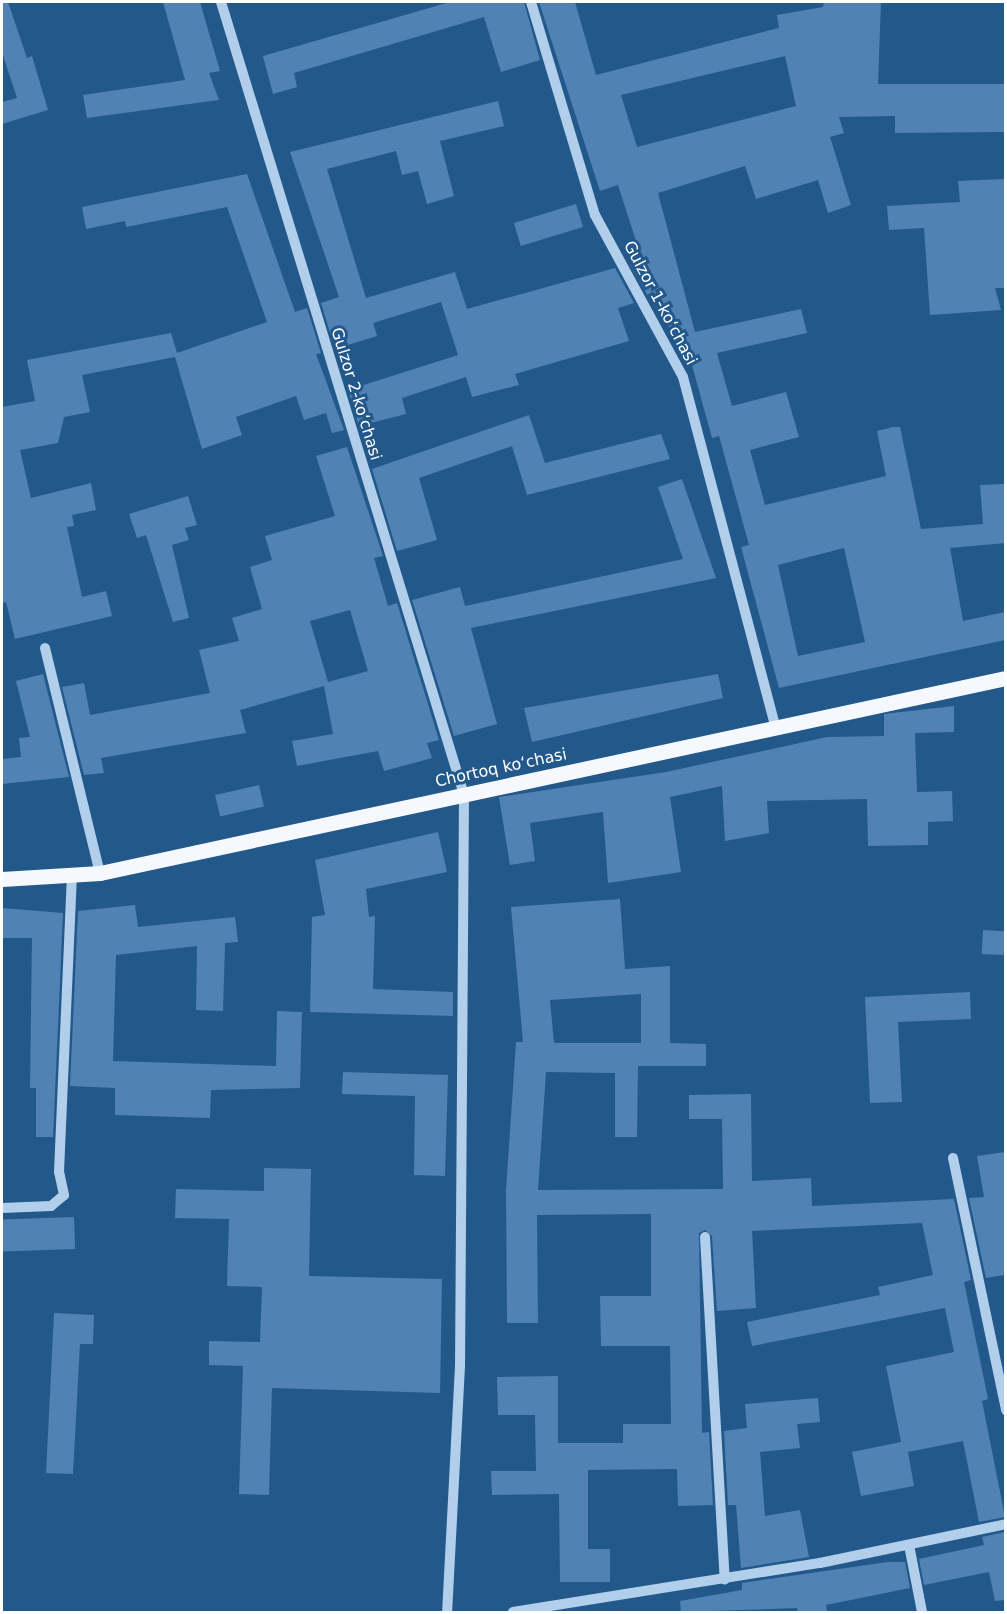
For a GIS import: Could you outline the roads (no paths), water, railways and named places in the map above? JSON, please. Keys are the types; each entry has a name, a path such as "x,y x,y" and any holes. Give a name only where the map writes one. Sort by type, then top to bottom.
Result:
{"main road":[{"name":"Chortoq koʻchasi","path":"2,879 72,878 100,873 1005,678"}],"street":[{"name":"Gulzor 2-koʻchasi","path":"221,2 464,795 460,1366 447,1612"},
{"name":"Gulzor 1-koʻchasi","path":"531,2 595,214 683,377 776,728"},
{"path":"45,648 100,873"},
{"path":"2,1208 51,1206 64,1195 59,1172 72,878"},
{"path":"953,1158 1005,1410"},
{"path":"705,1237 725,1579"},
{"path":"513,1612 725,1579 909,1545 1005,1524"},
{"path":"909,1545 922,1612"}]}
